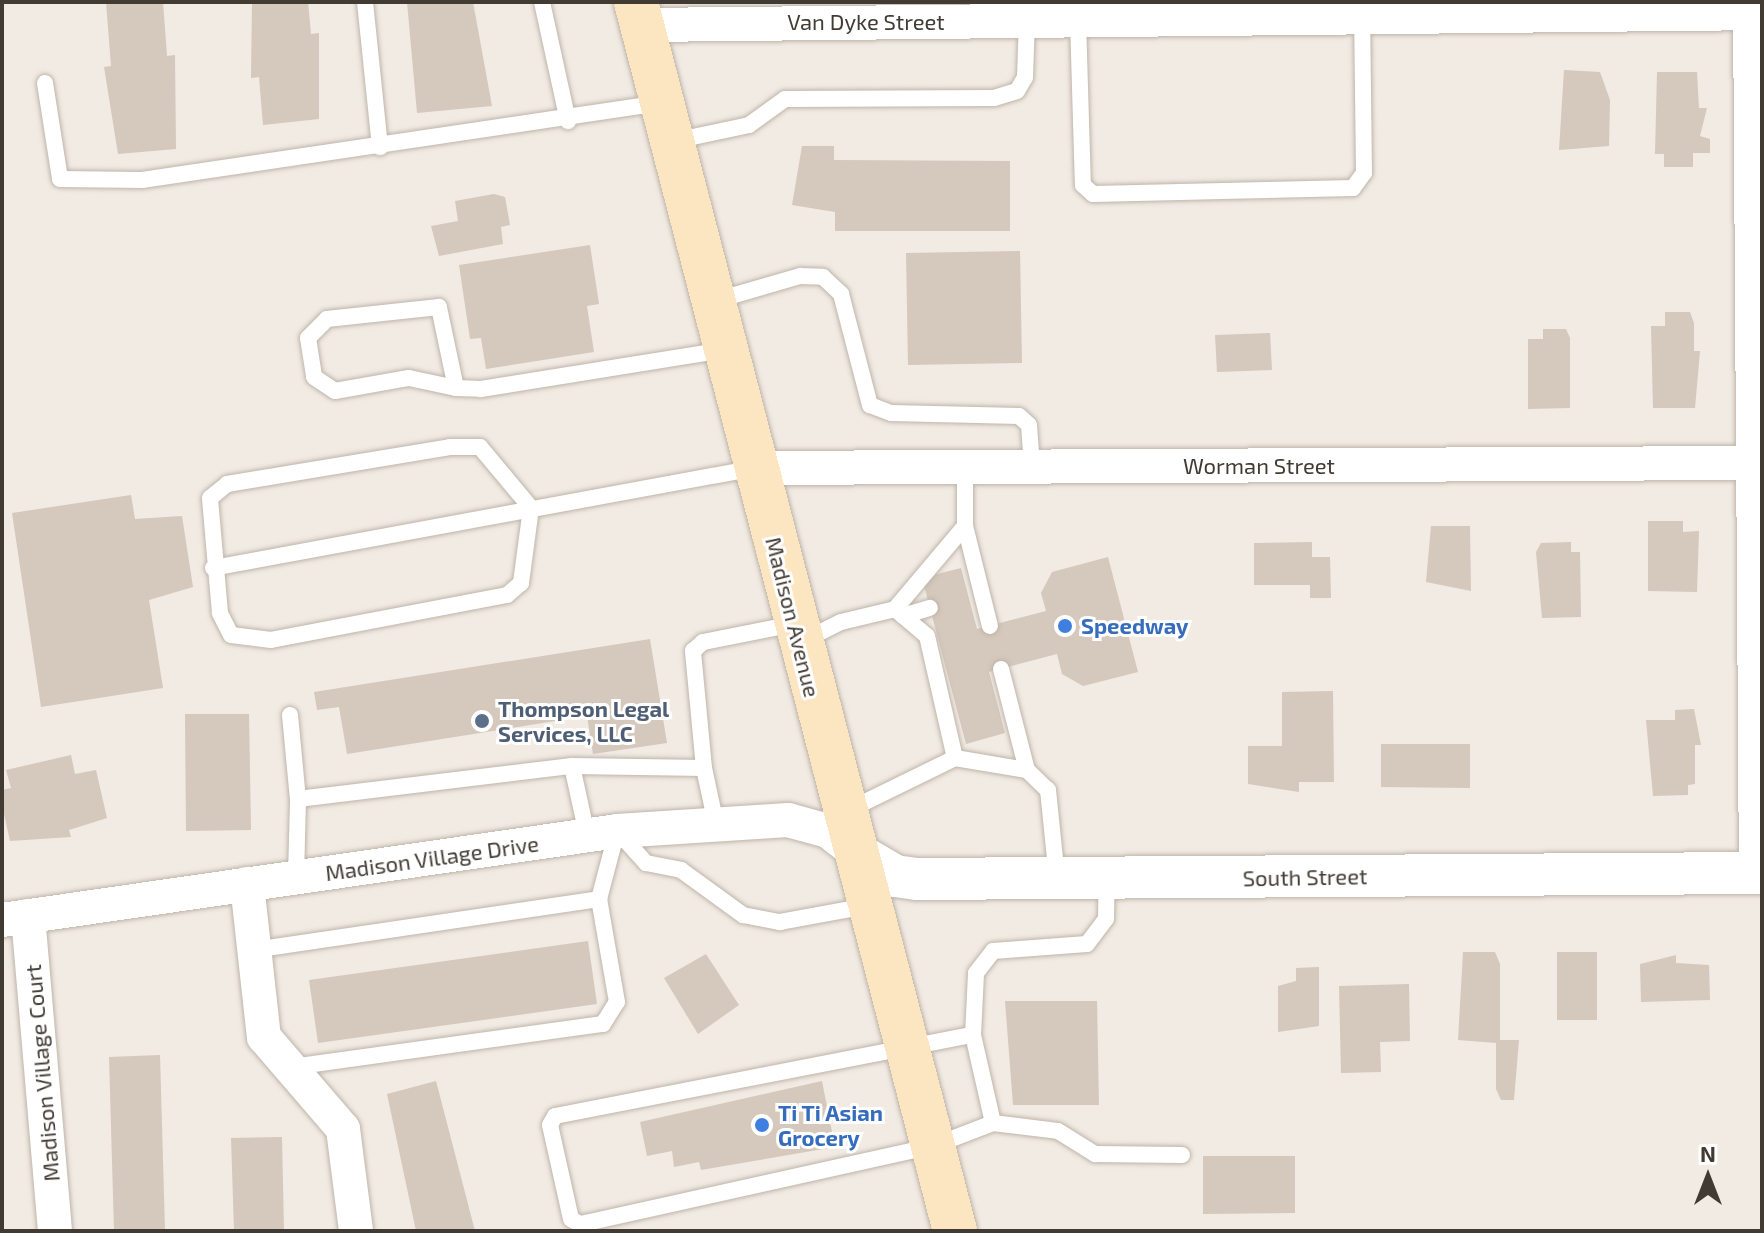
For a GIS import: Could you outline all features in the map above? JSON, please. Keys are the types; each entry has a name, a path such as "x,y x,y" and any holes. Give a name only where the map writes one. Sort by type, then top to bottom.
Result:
{"main road":[{"name":"Madison Avenue","path":"639,14 757,468 796,634 955,1231"}],"street":[{"name":"Van Dyke Street","path":"639,14 924,12 1036,15 1078,20 1247,11 1362,18 1754,9"},
{"path":"1754,9 1759,873"},
{"name":"Worman Street","path":"757,468 1758,463"},
{"name":"Madison Village Drive","path":"15,918 602,833 716,824 800,822 856,853"},
{"name":"South Street","path":"856,853 902,877 1107,879 1759,873"},
{"path":"247,884 264,1037 286,1068 319,1094 343,1129 356,1231"},
{"name":"Madison Village Court","path":"15,918 55,1231"}],"lane":[{"path":"365,2 380,147"},
{"path":"542,2 568,121"},
{"path":"45,83 60,179 142,180 568,121 749,125 785,99 994,98 1017,91 1025,77 1036,15"},
{"path":"1078,20 1083,185 1093,194 1353,188 1364,173 1362,18"},
{"path":"714,301 800,276 823,277 841,294 870,405 891,413 1019,416 1029,425 1032,467"},
{"path":"456,388 439,307 425,303 327,319 308,338 314,377 335,391 409,378 456,388 726,350"},
{"path":"480,447 531,508 521,583 507,595 271,640 231,635 213,568 210,498 227,484 480,447"},
{"path":"965,467 965,526 975,595 990,626"},
{"path":"213,568 757,468"},
{"path":"899,613 965,526"},
{"path":"716,824 704,768 693,651 703,642 796,634 841,622 930,608"},
{"path":"899,613 927,636 936,649 954,725 955,758"},
{"path":"998,673 1005,709 1027,770 1048,790 1057,879"},
{"path":"290,715 298,799 296,877"},
{"path":"845,811 955,758 1027,770"},
{"path":"298,799 572,766 704,768"},
{"path":"286,1068 603,1024 617,1002 599,899 602,833 572,766"},
{"path":"602,833 646,863 692,876 743,915 780,922 869,906"},
{"path":"993,1123 973,1035 976,973 993,951 1087,944 1106,919 1107,879"},
{"path":"254,950 599,899"},
{"path":"973,1035 908,1051 555,1116 550,1125 571,1219 580,1224 933,1146 993,1123 1058,1131 1095,1154 1182,1155"}],"building":[{"path":"106,2 163,2 167,56 175,55 176,149 118,154 104,67 111,66"},
{"path":"252,2 308,2 311,34 319,33 319,119 263,125 259,77 251,78"},
{"path":"407,2 473,2 492,106 417,113"},
{"path":"1564,70 1600,72 1610,100 1609,146 1559,150"},
{"path":"1657,72 1697,72 1699,108 1707,108 1700,136 1710,139 1710,153 1693,153 1693,167 1664,167 1664,154 1655,154"},
{"path":"802,146 834,146 834,160 1010,161 1010,231 835,231 835,212 792,205"},
{"path":"494,194 505,197 510,225 501,227 503,244 439,256 431,226 458,221 455,201"},
{"path":"590,245 599,304 587,306 594,352 486,369 481,338 470,339 459,265"},
{"path":"1020,251 1022,363 908,365 906,253"},
{"path":"1665,312 1690,312 1694,323 1694,351 1700,351 1695,408 1653,408 1651,326 1665,326"},
{"path":"1543,329 1566,329 1570,338 1570,408 1528,409 1528,339 1543,339"},
{"path":"1270,333 1272,370 1217,372 1215,335"},
{"path":"131,495 135,519 182,516 193,587 149,600 163,688 41,707 12,513"},
{"path":"1648,521 1683,521 1683,532 1699,531 1697,592 1648,591"},
{"path":"1431,526 1470,526 1471,591 1426,582"},
{"path":"1312,542 1312,557 1330,557 1331,598 1310,598 1310,585 1254,585 1254,543"},
{"path":"1571,542 1571,552 1580,552 1581,617 1542,618 1536,552 1541,543"},
{"path":"1108,557 1138,672 1083,686 1062,674 1057,654 989,672 1005,733 966,744 922,578 961,568 977,629 1046,611 1041,593 1052,572"},
{"path":"650,639 667,743 593,754 587,716 347,754 339,707 317,710 314,692"},
{"path":"1333,691 1334,782 1299,782 1299,792 1248,784 1248,746 1282,746 1282,692"},
{"path":"1694,709 1701,745 1695,745 1695,784 1688,785 1688,795 1653,796 1646,720 1675,720 1675,710"},
{"path":"185,714 249,714 251,830 186,831"},
{"path":"1381,744 1470,744 1470,788 1381,787"},
{"path":"71,755 75,774 96,770 107,818 69,830 71,837 10,841 2,805 2,790 11,788 6,770"},
{"path":"588,941 597,1004 318,1043 309,980"},
{"path":"1463,952 1495,952 1500,964 1500,1040 1519,1040 1514,1100 1501,1100 1496,1089 1496,1043 1458,1040"},
{"path":"1557,952 1597,952 1597,1020 1557,1020"},
{"path":"706,954 739,1005 698,1034 664,978"},
{"path":"1676,955 1676,963 1709,965 1710,1000 1641,1002 1640,964"},
{"path":"1319,967 1319,1026 1278,1032 1278,986 1296,981 1296,968"},
{"path":"1409,984 1410,1041 1380,1042 1381,1072 1341,1073 1339,986"},
{"path":"1005,1001 1097,1001 1099,1105 1013,1105"},
{"path":"160,1055 165,1231 114,1231 109,1057"},
{"path":"436,1081 475,1231 416,1231 387,1094"},
{"path":"822,1081 835,1147 701,1170 699,1162 674,1167 672,1151 647,1156 640,1122"},
{"path":"282,1137 284,1231 234,1231 231,1138"},
{"path":"1203,1156 1295,1156 1295,1213 1203,1214"}],"place":[{"name":"Speedway","path":"1065,626"},
{"name":"Thompson Legal Services, LLC","path":"482,721"},
{"name":"Ti Ti Asian Grocery","path":"762,1125"}]}
